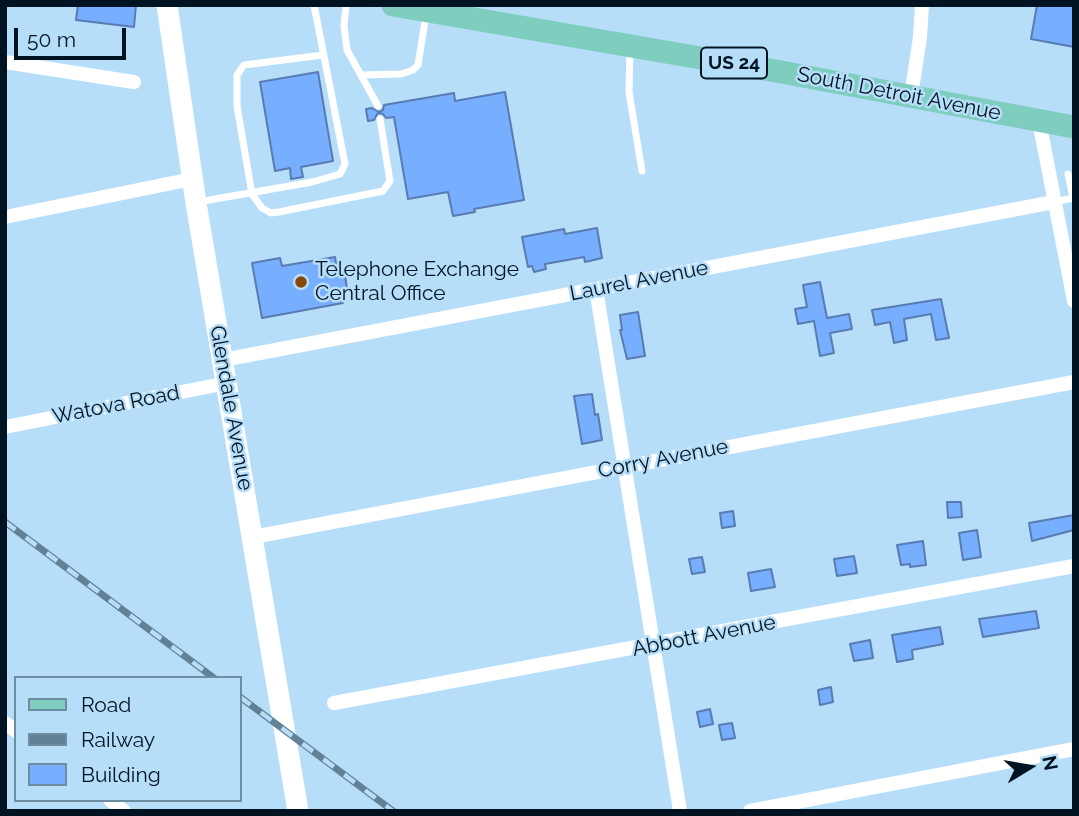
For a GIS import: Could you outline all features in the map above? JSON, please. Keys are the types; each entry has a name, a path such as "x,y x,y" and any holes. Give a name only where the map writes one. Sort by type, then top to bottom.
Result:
{"main road":[{"name":"Glendale Avenue","path":"167,5 192,179 298,811"},
{"name":"South Detroit Avenue","path":"393,5 630,45 1074,127"}],"street":[{"path":"911,96 922,5"},
{"path":"5,62 134,82"},
{"path":"1039,121 1074,302"},
{"path":"5,217 192,179"},
{"name":"Laurel Avenue","path":"223,360 1054,202"},
{"path":"596,289 680,811"},
{"name":"Corry Avenue","path":"253,537 1074,382"},
{"name":"Watova Road","path":"5,427 227,383"},
{"name":"Abbott Avenue","path":"334,704 1074,566"},
{"path":"750,811 1074,750"}],"lane":[{"path":"196,203 253,194 340,174 345,164 314,5"},
{"path":"346,5 344,26 347,50 378,106"},
{"path":"362,75 391,76 412,70 418,65 427,11"},
{"path":"630,45 628,92 642,171"},
{"path":"323,55 244,65 237,75 237,106 253,194 262,208 271,213 383,191 390,181 380,119"},
{"path":"1050,177 1071,173 1073,198 1054,202"}],"building":[{"path":"78,5 136,5 134,27 76,20"},
{"path":"1037,5 1074,5 1074,47 1031,39"},
{"path":"318,72 333,161 301,167 303,177 291,179 290,168 275,171 260,82"},
{"path":"505,92 524,200 474,209 475,212 453,216 448,192 408,199 394,117 386,118 378,113 374,120 368,121 366,109 372,108 379,112 384,105 454,93 455,101"},
{"path":"597,228 602,258 585,262 584,257 545,264 546,269 534,272 532,266 528,267 522,237 564,229 565,234"},
{"name":"Telephone Exchange Central Office","path":"335,257 338,276 345,275 347,289 340,290 343,303 262,318 252,263 280,258 282,266"},
{"path":"820,282 827,318 849,314 852,329 830,333 834,353 820,356 814,321 798,324 795,309 807,307 803,285"},
{"path":"941,299 949,338 936,340 931,314 904,319 907,340 894,343 890,322 875,325 872,310"},
{"path":"638,312 645,356 627,359 620,330 620,315"},
{"path":"592,394 602,440 582,444 574,396"},
{"path":"947,502 961,502 962,517 948,518"},
{"path":"733,511 735,526 722,528 720,513"},
{"path":"1074,515 1074,530 1032,541 1029,523"},
{"path":"977,530 981,557 963,560 959,533"},
{"path":"923,541 926,565 901,565 897,545"},
{"path":"854,556 857,573 837,576 834,559"},
{"path":"702,557 705,572 692,574 689,559"},
{"path":"771,569 775,587 751,591 748,573"},
{"path":"1036,611 1039,628 983,637 979,619"},
{"path":"940,627 943,644 912,650 913,659 897,662 892,635"},
{"path":"870,640 873,658 854,661 850,644"},
{"path":"831,687 833,702 820,705 818,690"},
{"path":"710,709 713,724 700,727 697,712"},
{"path":"732,723 735,738 722,740 719,725"}],"railway":[{"path":"5,522 211,676"},
{"path":"242,698 393,811"}],"place":[{"name":"Telephone Exchange Central Office","path":"301,282"}]}
